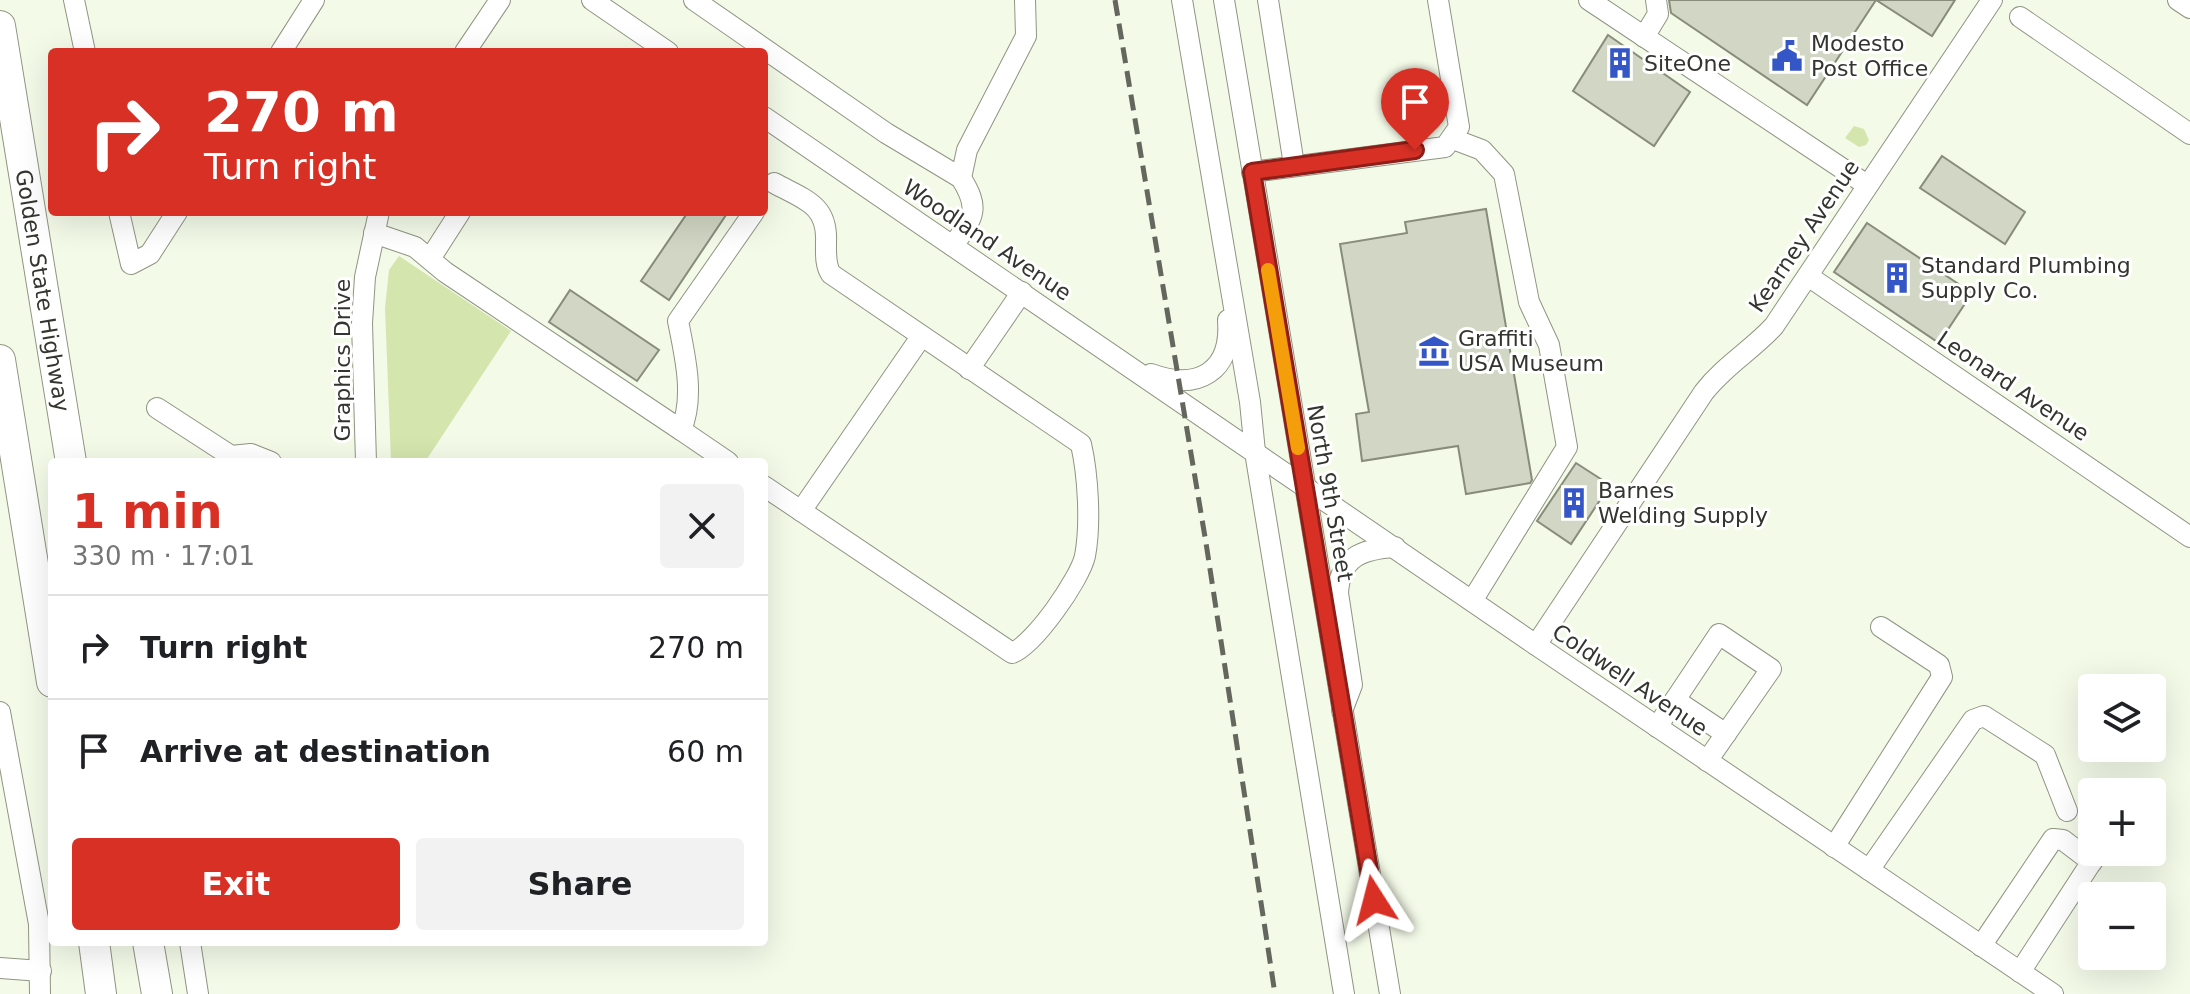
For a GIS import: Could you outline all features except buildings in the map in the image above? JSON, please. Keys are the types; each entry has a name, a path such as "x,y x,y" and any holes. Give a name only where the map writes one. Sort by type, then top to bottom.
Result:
{"highway":[{"name":"Golden State Highway","path":"0,26 70,458"},
{"path":"0,360 48,657"},
{"path":"95,946 101,994"},
{"path":"149,946 157,994"}],"street":[{"path":"74,0 84,48"},
{"path":"284,48 314,0"},
{"path":"468,48 500,0"},
{"path":"592,0 662,48"},
{"path":"694,0 763,48"},
{"path":"961,178 967,150 1026,36 1025,0"},
{"path":"1182,0 1250,402 1255,452 1344,994"},
{"name":"North 9th Street","path":"1224,0 1390,994"},
{"path":"1268,0 1294,165"},
{"path":"1252,172 1445,147 1459,127 1438,0"},
{"path":"1589,0 1867,185"},
{"path":"1644,37 1658,14 1656,0"},
{"name":"Kearney Avenue","path":"1536,645 1704,392 1716,376 1764,337 1808,276 1992,0"},
{"path":"2178,0 2190,8"},
{"path":"2020,17 2190,134"},
{"path":"768,51 886,133 961,178 973,198 971,219 953,246"},
{"name":"Woodland Avenue","path":"768,120 1182,403"},
{"path":"1453,139 1482,150 1504,174 1529,302 1549,345 1567,447 1472,601"},
{"path":"768,186 820,212 827,224 826,249 831,274 1081,444 1087,528 1084,559 1051,617 1022,649 1012,653 768,489"},
{"path":"120,216 131,264 150,254 174,216"},
{"name":"Graphics Drive","path":"366,458 362,323 365,277 378,216"},
{"path":"430,259 457,216"},
{"path":"681,430 688,414 678,321 751,216"},
{"path":"1130,366 1179,381 1205,376 1220,363 1226,350 1228,324 1216,238 1221,230"},
{"path":"374,233 415,247 445,272 722,458"},
{"name":"Leonard Avenue","path":"1808,276 2190,537"},
{"path":"969,369 1022,292"},
{"path":"801,511 921,337"},
{"name":"Coldwell Avenue","path":"1182,403 2053,994"},
{"path":"157,408 231,456 251,454 261,458"},
{"path":"1342,711 1352,685 1338,593 1339,578 1348,563 1361,553 1372,548 1395,547"},
{"path":"1834,847 1942,677 1939,665 1881,627"},
{"path":"1657,727 1719,634 1771,669 1707,761"},
{"path":"1675,700 1726,734"},
{"path":"0,712 4,757 39,924 40,994"},
{"path":"1869,870 1973,720 1984,716 2045,755 2067,811"},
{"path":"1981,946 2053,839 2063,840 2078,848"},
{"path":"2020,972 2089,866"},
{"path":"191,946 198,994"},
{"path":"0,968 41,971"}],"green space":[{"path":"1854,126 1864,129 1869,140 1866,145 1859,147 1845,138"},
{"path":"399,256 511,331 428,458 391,458 385,308 389,270"}],"railway":[{"path":"1115,0 1206,543 1275,994"}],"slow traffic":[{"path":"1268,270 1298,448"}],"place":[{"name":"Modesto Post Office","path":"1787,56"},
{"name":"SiteOne","path":"1620,63"},
{"name":"Standard Plumbing Supply Co.","path":"1897,278"},
{"name":"Graffiti USA Museum","path":"1434,351"},
{"name":"Barnes Welding Supply","path":"1574,503"}],"route":[{"path":"1374,900 1252,172 1415,150"}]}
